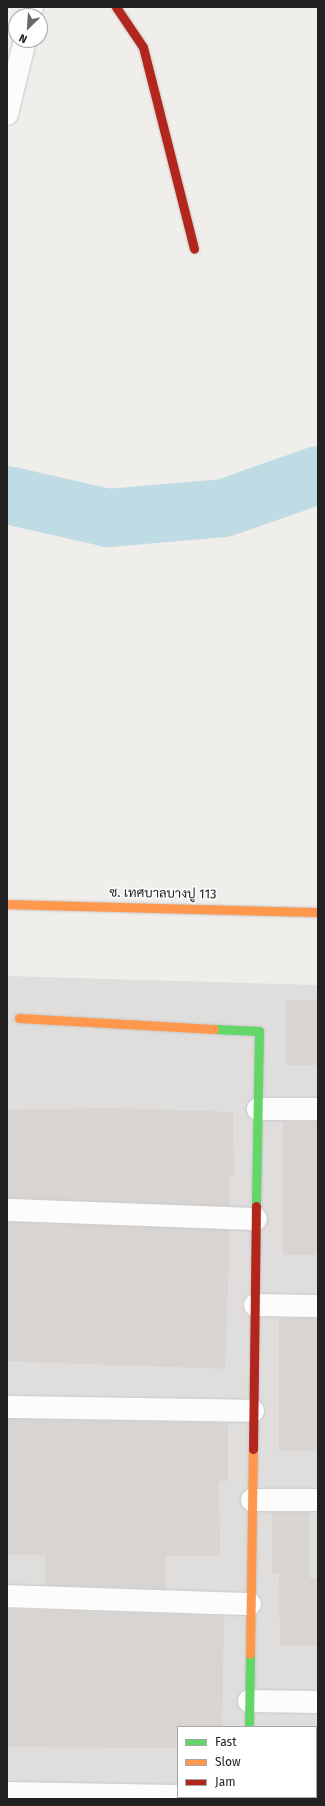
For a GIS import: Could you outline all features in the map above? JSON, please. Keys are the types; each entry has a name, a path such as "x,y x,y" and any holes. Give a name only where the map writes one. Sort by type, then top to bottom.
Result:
{"street":[{"path":"116,7 143,47 194,249"},
{"path":"7,114 23,48"},
{"name":"ซ. เทศบาลบางปู 113","path":"7,904 318,912"},
{"path":"19,1018 259,1031 249,1726"},
{"path":"258,1109 318,1109"},
{"path":"9,1210 256,1219"},
{"path":"255,1305 318,1306"},
{"path":"10,1407 253,1412"},
{"path":"252,1500 318,1500"},
{"path":"7,1596 250,1604"},
{"path":"249,1701 318,1702"},
{"path":"7,1793 177,1796"}],"shaded area":[{"path":"7,976 318,985 318,1799 7,1799"}],"building":[{"path":"286,1000 318,1000 318,1065 286,1065"},
{"path":"109,1108 233,1112 234,1176 230,1176 230,1206 7,1198 7,1110"},
{"path":"283,1122 318,1122 318,1255 283,1255"},
{"path":"7,1222 230,1230 225,1369 7,1361"},
{"path":"279,1318 317,1318 317,1451 279,1451"},
{"path":"7,1419 228,1423 228,1481 219,1481 220,1556 166,1556 166,1589 45,1585 45,1555 7,1555"},
{"path":"272,1512 309,1512 310,1578 318,1578 318,1646 280,1646 279,1573 272,1573"},
{"path":"7,1609 224,1616 222,1726 177,1726 177,1748 7,1747"}],"waterway":[{"path":"7,495 108,518 224,508 318,475"}],"traffic: fast":[{"path":"214,1029 259,1031 256,1206"},
{"path":"249,1726 250,1654"}],"traffic: slow":[{"path":"7,904 318,912"},
{"path":"19,1018 214,1029"},
{"path":"250,1654 253,1449"}],"traffic: jam":[{"path":"116,7 143,47 194,249"},
{"path":"253,1449 256,1206"}]}
